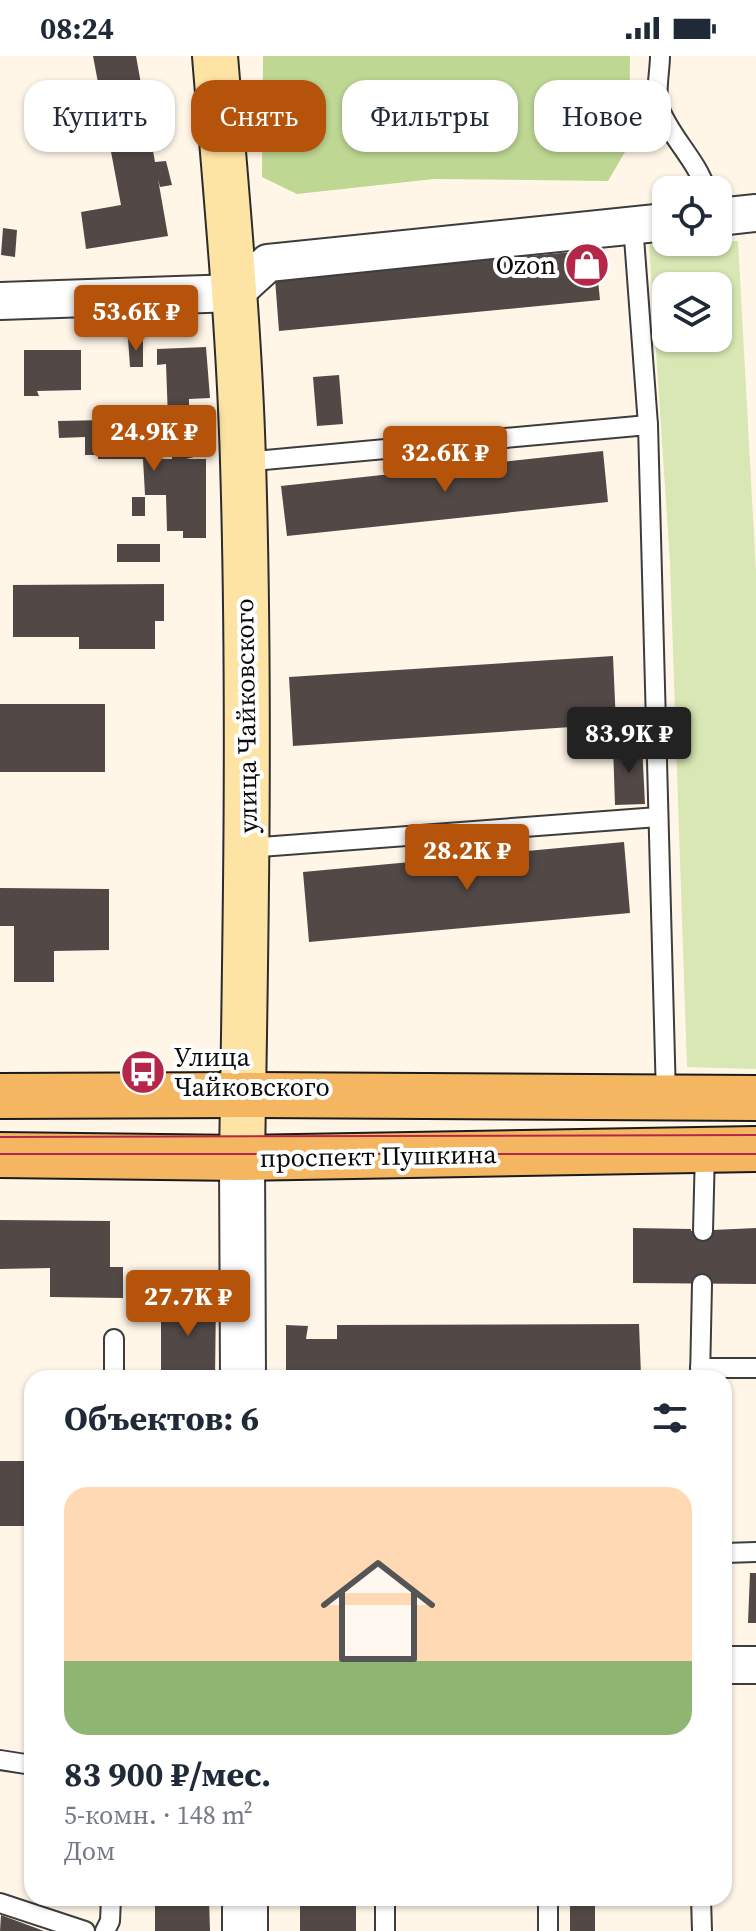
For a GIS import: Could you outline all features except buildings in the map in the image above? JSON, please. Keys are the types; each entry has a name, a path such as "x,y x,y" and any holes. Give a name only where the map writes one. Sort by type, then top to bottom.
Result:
{"main road":[{"name":"улица Чайковского","path":"215,56 235,293 243,462 247,848 242,1158"},
{"path":"0,1096 756,1098"},
{"name":"проспект Пушкина","path":"0,1155 242,1158 756,1149"}],"street":[{"path":"732,216 756,213"},
{"path":"0,301 235,293 268,263 649,223"},
{"name":"улица Чайковского","path":"242,1158 243,1370"},
{"path":"732,1665 756,1665"},
{"path":"245,1906 245,1931"}],"lane":[{"path":"660,56 658,104 701,176"},
{"path":"649,223 648,425 667,1098"},
{"path":"243,462 648,425"},
{"path":"247,848 658,817"},
{"path":"703,1231 705,1148"},
{"path":"700,1370 702,1284"},
{"path":"114,1339 114,1370"},
{"path":"732,1370 756,1368"},
{"path":"732,1553 756,1552"},
{"path":"0,1760 24,1764"},
{"path":"0,1903 85,1931"},
{"path":"105,1931 110,1921 111,1906"},
{"path":"385,1906 385,1931"},
{"path":"548,1906 548,1931"},
{"path":"701,1906 702,1931"}],"green space":[{"path":"263,56 630,56 630,80 534,80 534,152 625,152 608,181 434,179 297,194 262,177 262,152 326,152 326,80 263,80"},
{"path":"732,241 738,241 756,572 756,1069 687,1067 670,563 656,352 732,352 732,272 652,272 652,290 649,244 652,244 652,256 732,256"}],"tram line":[{"path":"0,1137 756,1135"},
{"path":"0,1154 756,1154"}],"place":[{"name":"Ozon","path":"587,265"},
{"name":"Улица Чайковского","path":"143,1072"}]}
